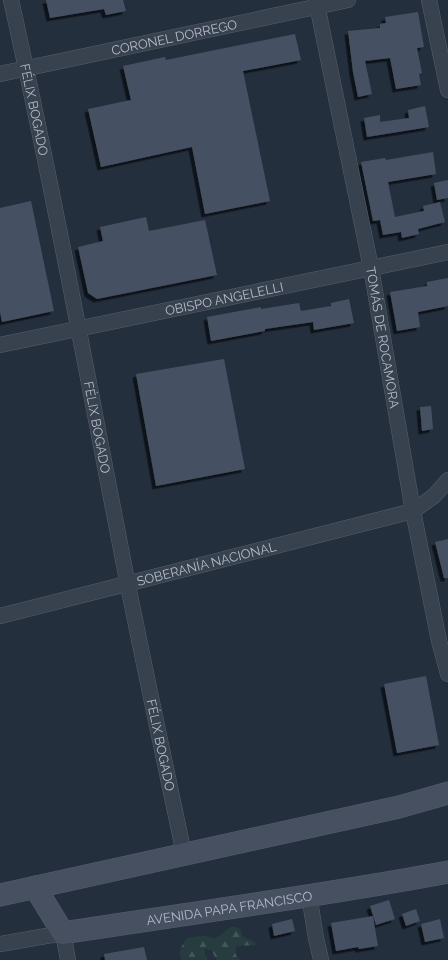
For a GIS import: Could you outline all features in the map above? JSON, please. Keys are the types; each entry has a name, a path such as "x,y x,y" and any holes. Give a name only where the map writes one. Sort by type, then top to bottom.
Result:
{"main road":[{"path":"0,895 399,807 448,793"},
{"name":"AVENIDA PAPA FRANCISCO","path":"64,933 382,885 448,872"},
{"path":"35,887 64,933"}],"street":[{"name":"FÉLIX BOGADO","path":"11,0 79,330 127,583 184,854"},
{"name":"CORONEL DORREGO","path":"0,74 317,3 348,0"},
{"path":"429,0 448,90"},
{"name":"TOMÁS DE ROCAMORA","path":"317,3 371,268 413,511 444,639 448,674"},
{"name":"OBISPO ANGELELLI","path":"0,345 79,330 448,252"},
{"path":"413,511 434,496 448,480"},
{"name":"SOBERANÍA NACIONAL","path":"0,616 413,511"},
{"path":"309,895 321,960"},
{"path":"0,944 64,933 68,960"}],"green space":[{"path":"231,927 236,927 241,930 242,936 257,945 237,946 235,952 237,957 241,960 217,960 211,950 205,949 205,955 208,960 182,960 180,952 186,939 208,936 215,939"}],"building":[{"path":"46,0 123,0 126,11 106,15 104,9 50,18"},
{"path":"418,12 424,47 417,48 422,73 419,74 421,85 396,89 390,58 365,61 372,94 358,97 348,31 380,28 380,24 386,23 385,17"},
{"path":"295,34 301,60 243,71 270,201 205,214 192,147 101,167 88,109 131,100 123,66 165,57 166,60"},
{"path":"425,106 429,127 367,137 364,118 380,115 380,122 409,118 408,110"},
{"path":"433,152 436,174 388,182 395,217 424,211 423,206 440,202 445,222 418,229 419,234 402,238 401,232 383,235 380,220 373,221 361,162 385,158 386,160"},
{"path":"448,180 448,198 437,200 434,183"},
{"path":"31,201 54,311 2,322 0,312 0,208"},
{"path":"146,217 149,231 205,220 217,275 97,299 88,293 78,247 103,241 100,227"},
{"path":"448,278 448,306 418,312 420,327 397,331 390,292 427,286 427,282"},
{"path":"349,299 354,323 314,330 313,322 265,329 265,331 211,341 207,317 261,307 261,309 299,303 301,311 331,306 331,303"},
{"path":"224,359 245,469 156,486 136,374"},
{"path":"431,406 433,429 422,431 420,407"},
{"path":"448,539 448,578 444,578 435,542"},
{"path":"426,676 439,745 397,753 384,684"},
{"path":"389,900 395,919 376,925 370,906"},
{"path":"416,909 420,921 406,926 402,914"},
{"path":"373,916 378,946 359,949 358,947 336,951 331,923"},
{"path":"292,919 295,931 274,936 272,924"},
{"path":"440,919 444,938 425,942 421,924"},
{"path":"144,947 147,960 105,960 104,954"}]}
